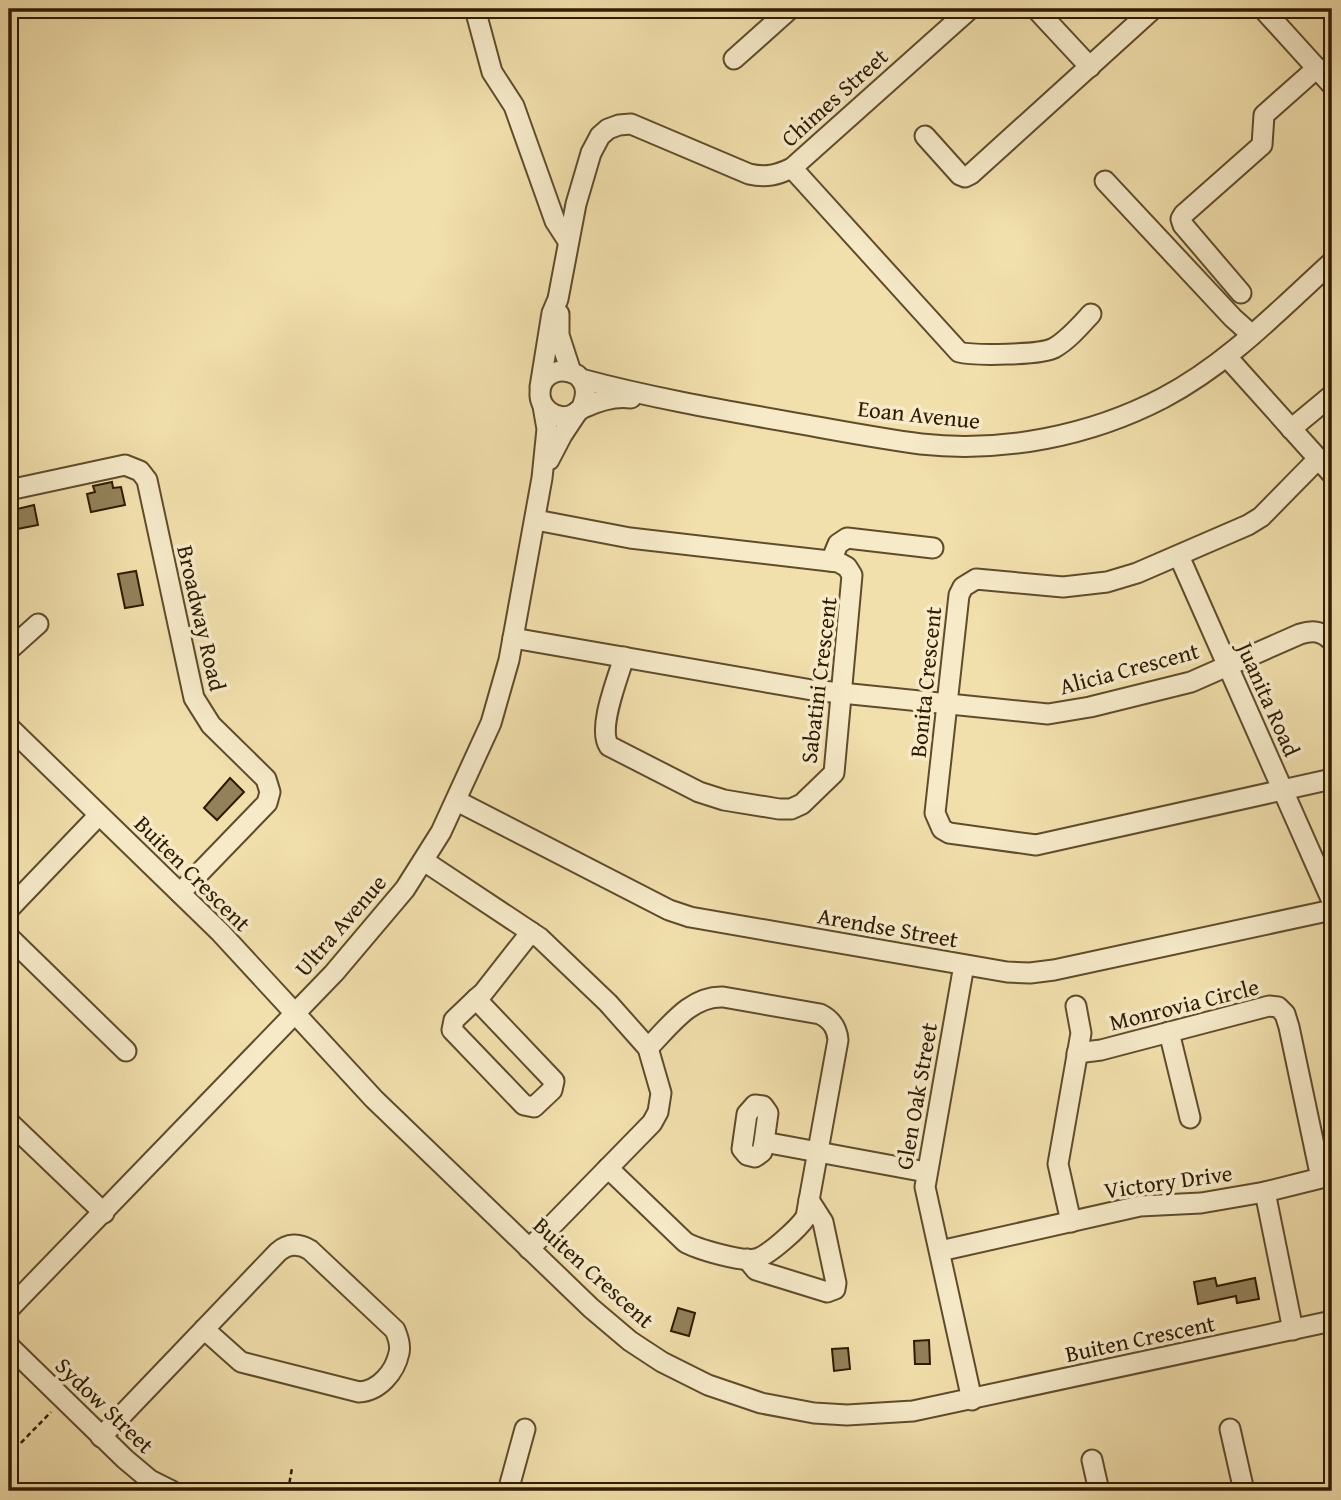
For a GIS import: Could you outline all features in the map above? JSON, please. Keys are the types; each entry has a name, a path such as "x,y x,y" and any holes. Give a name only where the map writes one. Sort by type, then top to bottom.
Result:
{"street":[{"path":"475,9 492,72 514,106 555,221 568,241"},
{"path":"734,59 790,9"},
{"name":"Chimes Street","path":"542,397 548,334 558,299 568,241 591,153 600,136 619,125 631,124 749,174 768,177 792,168 970,9"},
{"path":"1036,9 1090,67"},
{"path":"925,136 960,175 965,177 971,174 1153,9"},
{"path":"1263,9 1332,85"},
{"path":"1241,293 1181,219 1262,145 1264,115 1317,68"},
{"path":"792,168 959,352 1003,354 1053,349 1091,314"},
{"path":"1105,181 1252,335"},
{"name":"Eoan Avenue","path":"576,375 657,398 886,439 923,444 987,446 1033,440 1100,425 1164,397 1227,357 1332,262"},
{"name":"Chimes Street","path":"558,299 559,335 576,375"},
{"path":"1227,357 1332,474"},
{"path":"562,370 576,375 586,388 586,399 580,410 569,416 559,417 550,413 542,397 545,379 562,370"},
{"path":"1291,429 1332,395"},
{"name":"Ultra Avenue","path":"9,1309 104,1213 359,944 405,889 424,861 457,801 491,723 513,638 542,478 547,429 542,397"},
{"name":"Eoan Avenue","path":"580,410 622,397 657,398"},
{"name":"Ultra Avenue","path":"542,478 552,452 580,410"},
{"name":"Bonita Crescent","path":"1283,790 1036,845 949,833 942,829 935,813 959,595 968,582 976,579 1063,587 1085,586 1137,573 1261,517 1318,459"},
{"name":"Broadway Road","path":"9,490 125,465 140,471 146,480 194,698 211,725 265,779 269,787 267,803 180,893"},
{"path":"536,520 630,538 831,561 838,544 847,538 933,548"},
{"name":"Juanita Road","path":"1179,556 1332,901"},
{"name":"Sabatini Crescent","path":"624,657 604,728 605,741 609,746 699,792 734,802 779,809 791,809 802,804 834,773 853,579 847,566 831,561"},
{"path":"9,650 38,624"},
{"name":"Alicia Crescent","path":"513,638 842,694 1048,714 1191,682 1300,634 1318,632 1325,634 1332,641"},
{"name":"Buiten Crescent","path":"9,727 220,932 374,1099 591,1308 630,1341 662,1362 708,1385 761,1403 814,1413 847,1415 913,1412 1332,1321"},
{"path":"1283,790 1332,779"},
{"name":"Arendse Street","path":"457,801 669,910 690,917 1018,974 1054,970 1332,910"},
{"path":"9,909 99,815"},
{"path":"424,861 540,938 608,1003 648,1048 661,1093 658,1112 652,1123 530,1249"},
{"path":"476,999 554,1081 552,1090 534,1107 524,1105 452,1030 454,1020 476,999 483,993 531,932"},
{"path":"9,937 127,1051"},
{"name":"Glen Oak Street","path":"964,965 925,1187 972,1400"},
{"path":"608,1168 689,1244 747,1259 761,1258 806,1217 838,1040 836,1029 825,1017 723,997 707,998 691,1006 648,1048"},
{"name":"Monrovia Circle","path":"1071,1222 1058,1164 1081,1033 1076,1006"},
{"name":"Monrovia Circle","path":"1077,1053 1101,1050 1269,1006 1278,1007 1285,1014 1321,1178 1265,1192"},
{"path":"1169,1032 1190,1118"},
{"path":"9,1122 104,1213"},
{"path":"764,1142 926,1172"},
{"name":"Victory Drive","path":"940,1251 1140,1206 1201,1203 1265,1192 1293,1329"},
{"path":"747,1259 756,1270 827,1292 835,1289 823,1222 809,1200"},
{"path":"101,1437 204,1329 278,1252 288,1246 300,1245 310,1250 395,1330 400,1343 399,1353 384,1380 376,1388 359,1392 241,1362 204,1329"},
{"name":"Sydow Street","path":"9,1346 101,1437 149,1480 172,1491"},
{"path":"508,1491 525,1429"},
{"path":"1230,1429 1244,1491"},
{"path":"1092,1460 1099,1491"}],"path":[{"path":"9,1455 63,1400"},
{"path":"288,1491 292,1468"}],"building":[{"path":"112,482 113,488 121,487 125,505 91,512 87,494 95,492 93,486"},
{"path":"34,505 38,525 12,530 9,511"},
{"path":"136,571 143,605 125,608 118,574"},
{"path":"230,778 244,792 217,820 204,808"},
{"path":"1215,1278 1217,1286 1255,1278 1259,1299 1237,1303 1236,1296 1198,1304 1194,1282"},
{"path":"678,1308 695,1313 689,1336 671,1331"},
{"path":"929,1340 930,1364 915,1364 914,1341"},
{"path":"848,1348 850,1369 834,1371 832,1349"}]}
